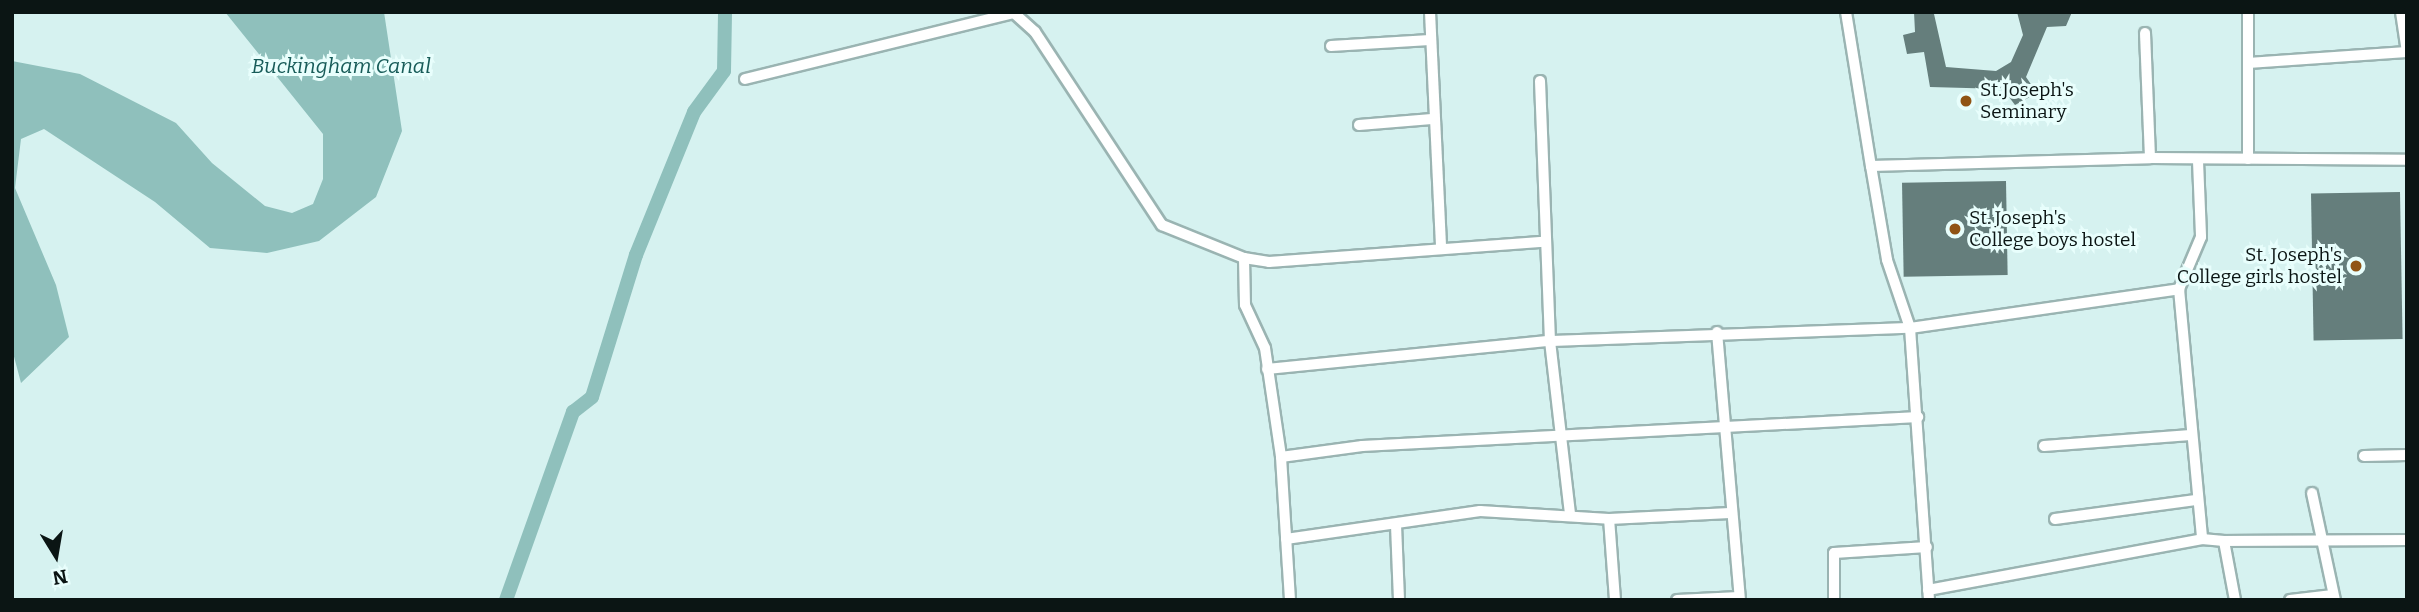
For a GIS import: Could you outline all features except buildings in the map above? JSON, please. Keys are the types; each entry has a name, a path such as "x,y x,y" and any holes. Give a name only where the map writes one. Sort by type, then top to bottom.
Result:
{"street":[{"path":"1430,12 1432,119 1441,248"},
{"path":"1846,12 1887,260 1910,328 1927,547 1928,595 2202,538 2322,543 2407,540"},
{"path":"2248,12 2248,159"},
{"path":"2248,63 2407,52 2401,12"},
{"path":"745,79 1014,13 1035,32 1162,225 1244,258 1269,262 1543,242"},
{"path":"2145,33 2150,158"},
{"path":"1331,46 1430,40"},
{"path":"1540,81 1543,242 1557,435 1570,513"},
{"path":"1359,125 1432,119"},
{"path":"1871,166 2150,158 2197,161 2407,160"},
{"path":"2197,161 2201,237 2179,289 2196,499 2202,538"},
{"path":"1244,258 1245,305 1265,348 1281,457 1290,600"},
{"path":"1267,369 1550,341 1717,332 1910,328 2179,289"},
{"path":"1677,600 1740,598 1730,513 1728,429 1717,332"},
{"path":"1281,457 1557,435 1728,429 1918,417"},
{"path":"2044,446 2191,435"},
{"path":"2364,456 2407,455"},
{"path":"2290,600 2334,597 2312,493"},
{"path":"2055,519 2196,499"},
{"path":"1286,539 1480,511 1570,513 1609,519 1730,513"},
{"path":"1609,519 1615,600"},
{"path":"1396,525 1399,600"},
{"path":"2224,541 2235,600"},
{"path":"1834,600 1834,553 1927,547"}],"water":[{"name":"Buckingham Canal","path":"225,12 384,12 402,131 376,197 319,241 267,253 210,248 155,202 44,129 21,139 15,188 56,285 69,337 21,383 12,349 12,61 80,74 176,123 212,163 265,206 292,213 313,204 323,179 323,134"}],"waterway":[{"path":"506,600 573,412 592,397 636,255 694,112 724,71 725,12"}],"place":[{"name":"St.Joseph's Seminary","path":"1966,101"},
{"name":"St. Joseph's College boys hostel","path":"1955,229"},
{"name":"St. Joseph's College girls hostel","path":"2356,266"}]}
